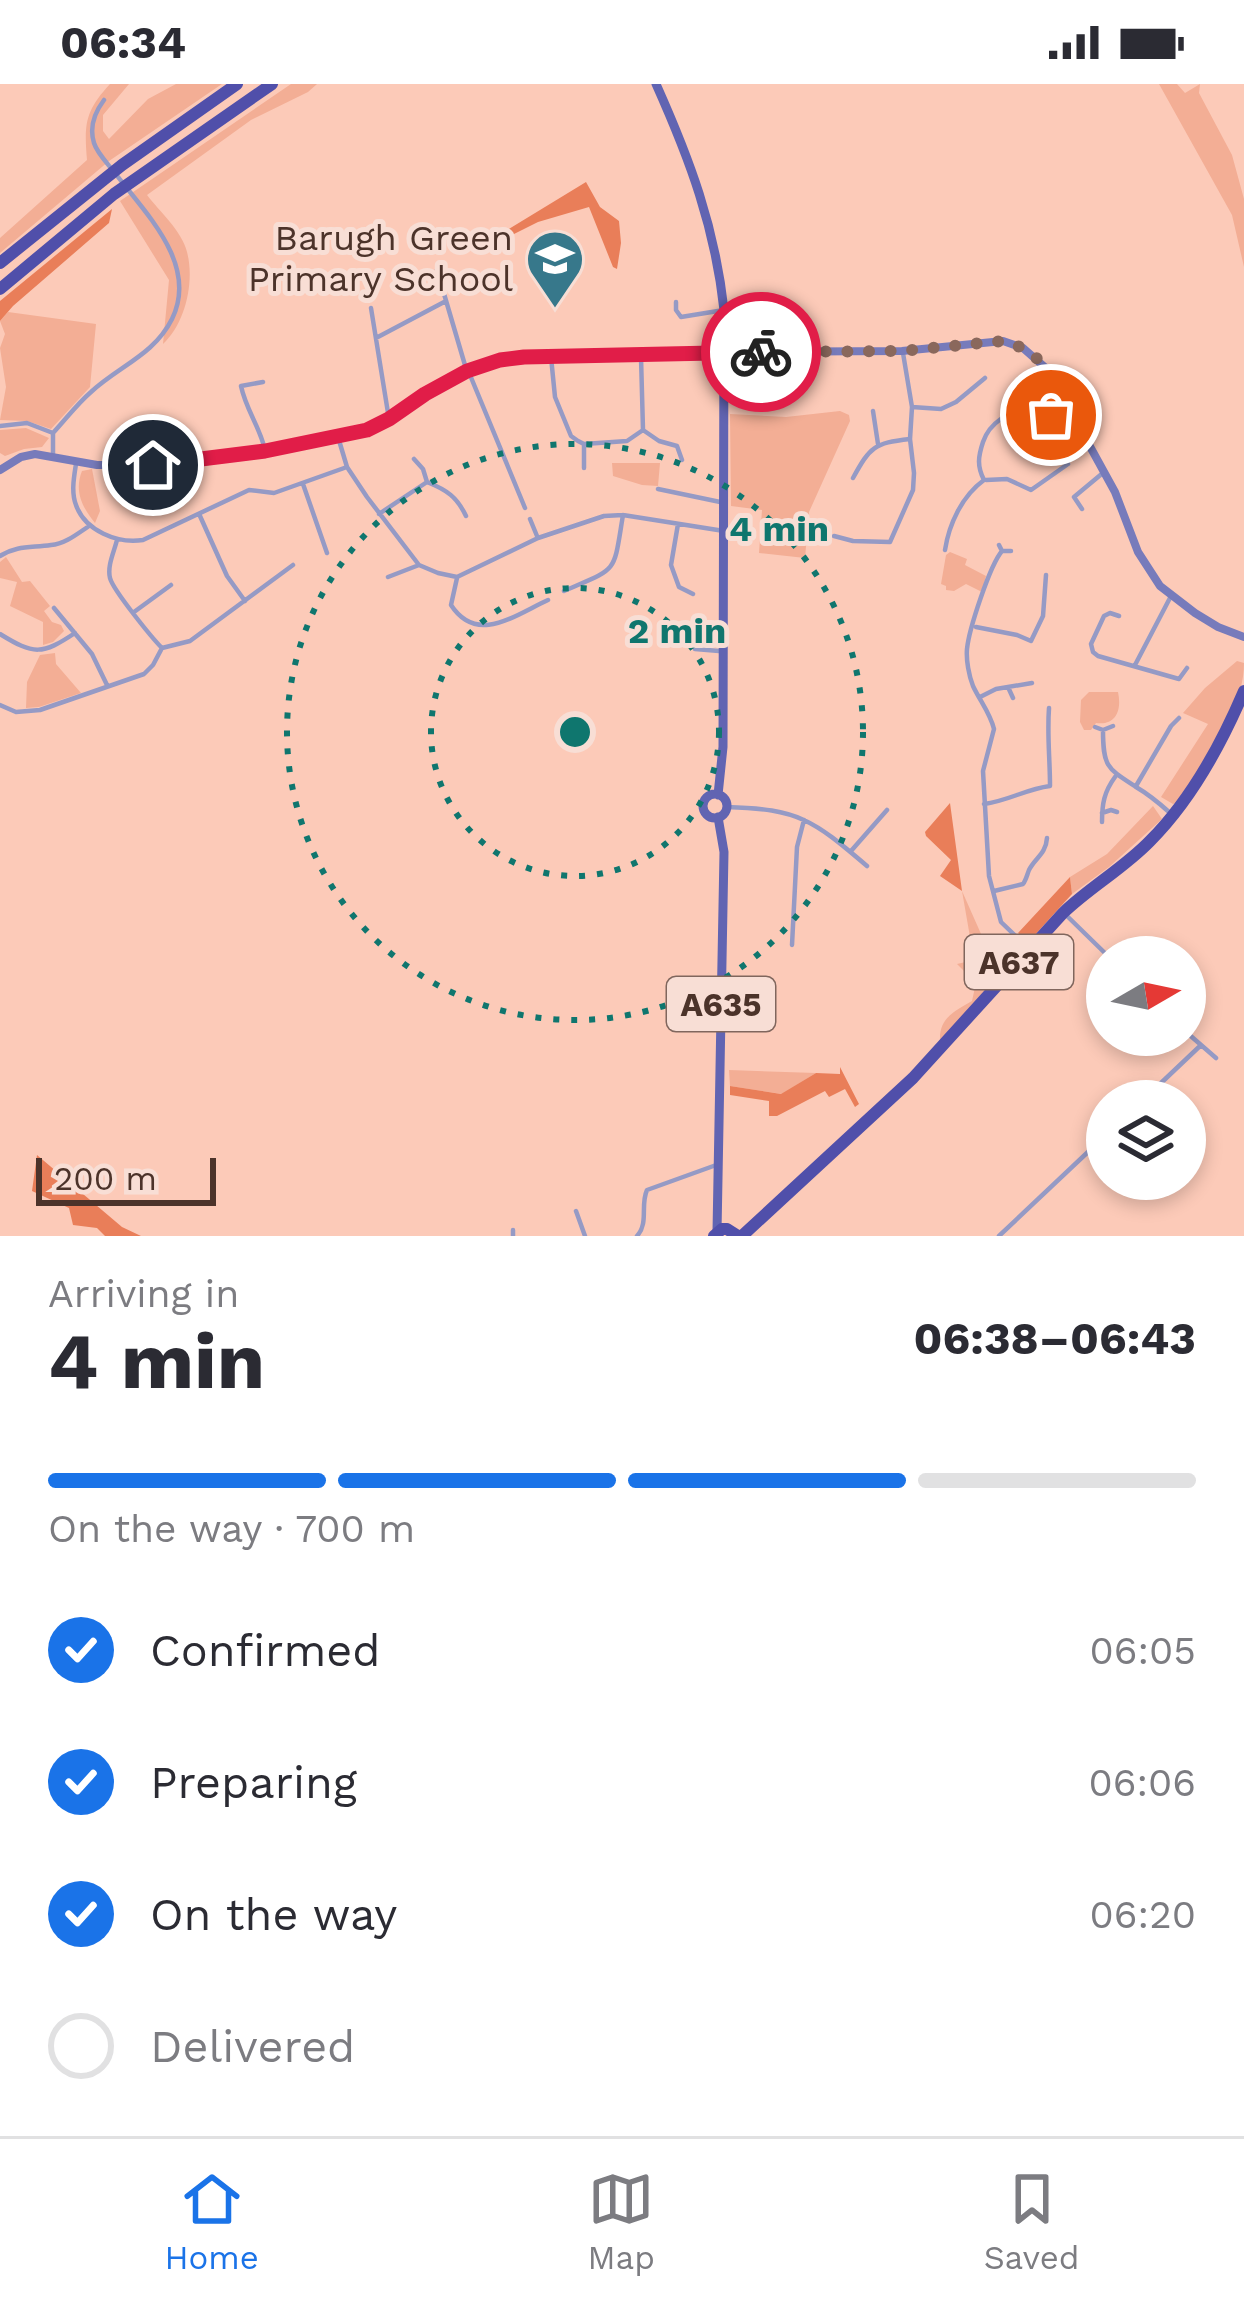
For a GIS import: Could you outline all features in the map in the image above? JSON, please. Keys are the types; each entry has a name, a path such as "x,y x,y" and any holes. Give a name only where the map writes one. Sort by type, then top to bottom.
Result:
{"highway":[{"path":"0,263 122,165 237,84"},
{"path":"0,290 131,181 272,84"},
{"name":"A637","path":"729,1233 766,1213 913,1078 1081,895 1148,844 1216,753 1244,691"}],"main road":[{"path":"656,84 701,192 724,310 724,747 718,795"},
{"path":"718,795 727,806 724,814 708,815 704,805 708,797 718,795"},
{"name":"A635","path":"718,817 724,852 718,1194 729,1233"}],"street":[{"path":"53,455 53,433 94,389 157,344 174,315 180,291 172,252 94,142 94,113 104,100"},
{"path":"437,270 468,371 525,508"},
{"path":"376,338 446,301"},
{"path":"676,302 681,317 724,310"},
{"path":"371,308 389,419"},
{"path":"0,470 35,454 98,465 153,465 265,451 367,430 468,371 500,360 902,351 988,341 1015,344 1039,360 1069,406 1105,472 1147,570 1171,596 1218,627 1244,637"},
{"path":"844,526 838,537 890,542 913,490 912,407 902,351"},
{"path":"780,389 796,382 792,352"},
{"path":"641,355 643,430"},
{"path":"550,357 555,397 572,436 584,444 627,441 643,430"},
{"path":"912,407 941,409 985,378"},
{"path":"263,382 242,386 246,410 260,430 265,451"},
{"path":"984,480 978,462 986,433 995,423 1020,411 1051,415 1069,406"},
{"path":"873,411 878,444"},
{"path":"0,426 27,423 53,433"},
{"path":"643,430 677,446 682,460"},
{"path":"338,436 346,467 419,565 458,577 584,521 623,515 724,532"},
{"path":"853,478 878,444 910,439"},
{"path":"584,444 584,468"},
{"path":"1031,490 1071,462 1059,453"},
{"path":"414,459 427,482 458,500 466,516"},
{"path":"77,461 76,506 89,525 130,542 249,490 274,493 346,467"},
{"path":"1082,508 1074,497 1105,472"},
{"path":"945,550 966,496 984,480 1007,479 1031,490"},
{"path":"379,514 427,482"},
{"path":"302,484 327,553"},
{"path":"658,489 725,503"},
{"path":"1031,490 1032,505"},
{"path":"199,515 227,577 245,601"},
{"path":"564,591 612,568 623,515"},
{"path":"530,519 538,538"},
{"path":"678,524 671,571 679,587 693,594"},
{"path":"0,556 25,546 65,542 89,525"},
{"path":"117,540 110,580 162,648"},
{"path":"1012,551 1000,548 967,655 973,685 994,729 983,771 987,862 1001,922 1030,950"},
{"path":"278,565 284,572"},
{"path":"0,705 16,712 40,710 144,674 162,648 190,641 293,565"},
{"path":"388,578 419,565"},
{"path":"974,626 1031,641 1043,616 1046,575"},
{"path":"458,577 452,605 472,625 494,624 545,601 538,595"},
{"path":"134,611 171,585"},
{"path":"574,587 577,595"},
{"path":"1136,665 1171,596"},
{"path":"54,608 97,662 107,685"},
{"path":"1119,616 1104,616 1091,644 1098,656 1179,679 1187,668"},
{"path":"0,634 22,646 50,650 75,633"},
{"path":"695,650 724,652"},
{"path":"980,697 1032,683"},
{"path":"1008,687 1013,698"},
{"path":"984,804 1050,786 1049,708"},
{"path":"1136,786 1179,718"},
{"path":"1113,726 1099,729 1107,766 1174,815"},
{"path":"1102,822 1106,789 1116,776"},
{"path":"727,806 770,808 805,819 867,866"},
{"path":"850,852 887,810"},
{"path":"1102,813 1117,812"},
{"path":"792,945 796,847 805,819"},
{"path":"994,891 1023,884 1047,838"},
{"path":"1063,913 1087,936"},
{"path":"1206,1050 1216,1058"},
{"path":"1164,1080 1189,1056"},
{"path":"999,1236 1086,1154"},
{"path":"637,1236 644,1228 647,1190 719,1164"},
{"path":"576,1210 585,1236"}],"shaded area":[{"path":"110,84 129,84 103,115 103,131 109,139 148,99 176,84 222,84 109,161 0,253 0,238 87,160 88,119"},
{"path":"291,84 317,84 251,120 147,195 180,237 189,264 182,314 163,344 169,280 120,201"},
{"path":"1159,84 1177,84 1185,93 1200,84 1199,93 1232,155 1244,199 1244,267 1232,215"},
{"path":"586,182 600,207 619,221 617,269 589,207 538,222 482,250 481,246"},
{"path":"112,209 109,223 0,321 0,301"},
{"path":"8,312 96,324 90,387 51,429 27,421 0,420 6,387 0,348 5,334 0,321"},
{"path":"840,411 850,421 809,512 805,558 759,553 762,510 731,506 730,414 786,417"},
{"path":"26,428 49,438 42,447 5,456 0,453 0,430"},
{"path":"612,463 660,463 658,486 613,476"},
{"path":"92,469 100,511 95,523 79,492 82,471"},
{"path":"950,552 967,559 965,565 986,576 982,592 966,584 946,590 941,584"},
{"path":"6,557 22,582 30,581 50,606 44,611 52,622 61,625 64,631 53,642 43,645 43,622 10,606 17,582 0,578 0,562"},
{"path":"55,653 56,664 81,693 26,708 27,682 40,655"},
{"path":"1237,661 1244,663 1242,681 1229,719 1173,804 1161,797 1208,724 1183,713"},
{"path":"1089,692 1118,692 1119,705 1113,719 1084,730 1081,700"},
{"path":"950,803 962,891 940,876 951,860 925,832"},
{"path":"1153,806 1162,819 1072,894 1070,877 1107,854"},
{"path":"1070,877 1072,894 1033,937 1025,939 1018,933"},
{"path":"962,891 993,961 1004,972 940,1040 945,1021 972,1001 976,983 957,964 974,960"},
{"path":"840,1067 859,1104 855,1107 845,1089 829,1097 825,1091 769,1116 769,1101 730,1095 730,1086 781,1094 816,1073 840,1074"},
{"path":"729,1070 816,1073 782,1094 730,1086"},
{"path":"37,1155 122,1227 141,1236 105,1236 97,1228 73,1225 69,1208 32,1191"}],"way so far":[{"path":"761,352 902,351 1003,341 1023,348 1048,370 1069,406 1051,415"}],"place":[{"name":"Barugh Green Primary School","path":"555,310"}],"route":[{"path":"153,465 265,451 367,430 440,385 500,360 761,352"}]}
